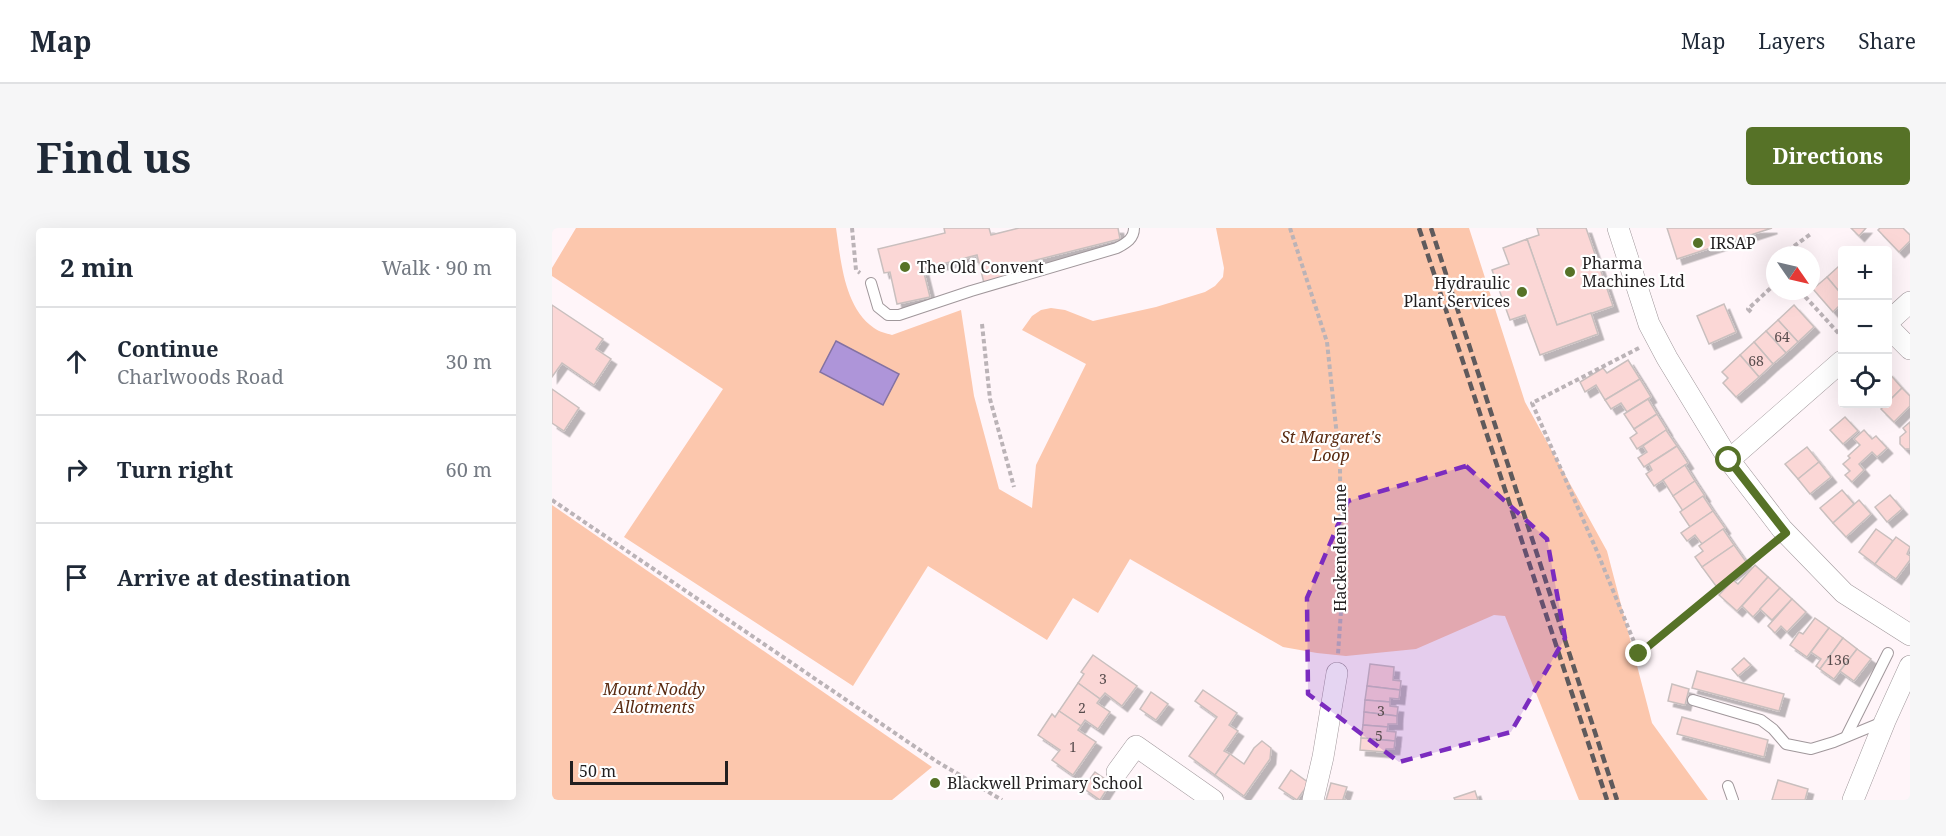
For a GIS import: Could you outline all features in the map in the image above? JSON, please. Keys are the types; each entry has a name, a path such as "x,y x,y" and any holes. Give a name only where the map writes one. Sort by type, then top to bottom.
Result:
{"street":[{"path":"1618,228 1649,324 1729,460 1786,533 1844,593 1910,635"},
{"path":"1892,318 1910,302"},
{"path":"1892,332 1910,349"},
{"path":"1729,460 1838,365"},
{"path":"1853,800 1910,666"},
{"path":"1313,800 1323,757 1337,673"},
{"path":"1117,772 1136,746 1213,800"}],"lane":[{"path":"871,283 878,307 888,315 899,315 1117,248 1128,242 1134,233 1134,228"},
{"path":"1847,735 1888,653"},
{"path":"1693,700 1761,720 1773,729 1786,744 1811,749 1885,721"},
{"path":"1728,786 1733,800"}],"path":[{"path":"852,228 856,270 871,283"},
{"name":"Hackenden Lane","path":"1290,228 1329,353 1340,465 1341,611 1337,673"},
{"path":"1794,246 1812,233"},
{"path":"1751,312 1748,309 1766,292"},
{"path":"1808,300 1838,333"},
{"path":"982,324 990,399 1014,487"},
{"path":"1657,339 1532,403 1639,654 1786,533"},
{"path":"552,500 927,754 1002,800"}],"highlighted area":[{"path":"1466,466 1547,539 1565,638 1511,732 1399,762 1308,694 1307,598 1348,501"}],"green space":[{"name":"St Margaret's Loop","path":"576,228 836,228 842,269 850,296 864,319 876,329 892,335 961,310 974,396 999,489 1032,508 1036,465 1086,364 1022,330 1032,316 1041,310 1051,308 1065,310 1093,321 1156,307 1205,292 1223,277 1224,268 1216,228 1469,228 1525,402 1607,551 1652,723 1708,800 1579,800 1505,616 1494,615 1416,649 1346,656 1317,653 1283,647 1130,559 1098,613 1073,598 1047,640 928,566 853,686 624,537 723,389 552,276 552,268"},
{"name":"Mount Noddy Allotments","path":"552,505 932,767 892,800 552,800"}],"shaded area":[{"path":"836,341 899,374 883,405 820,372"}],"building":[{"name":"The Old Convent","path":"944,228 989,228 991,235 1019,228 1118,228 1120,239 1012,266 1014,275 984,283 977,255 923,269 930,297 897,304 890,272 884,273 878,249 945,233"},
{"name":"Pharma Machines Ltd","path":"1537,228 1586,228 1613,306 1557,325 1527,239 1539,235"},
{"name":"IRSAP","path":"1667,228 1772,228 1677,259"},
{"path":"1851,228 1866,228 1859,236"},
{"path":"1880,228 1903,228 1910,235 1910,241 1899,252 1878,230"},
{"name":"Hydraulic Plant Services","path":"1527,239 1557,325 1591,313 1598,334 1540,355 1525,315 1510,320 1492,270 1509,264 1503,248"},
{"path":"1838,267 1838,290 1827,277"},
{"path":"1827,277 1838,290 1838,307 1833,312 1820,297 1820,283"},
{"path":"1724,304 1736,332 1709,344 1697,316"},
{"path":"552,305 603,339 596,349 611,359 594,385 562,363 552,377"},
{"path":"1794,305 1814,327 1798,342 1778,320"},
{"path":"1778,320 1798,342 1786,353 1766,331"},
{"path":"1766,331 1786,353 1773,364 1754,342"},
{"path":"1754,342 1773,364 1759,377 1740,355"},
{"path":"1740,355 1759,377 1736,397 1723,383 1728,378 1722,372"},
{"path":"1628,360 1640,379 1605,400 1596,385 1585,392 1580,382 1603,368 1607,373"},
{"path":"1892,377 1902,388 1892,398"},
{"path":"1640,379 1651,397 1627,412 1621,403 1611,409 1605,400"},
{"path":"1902,388 1910,396 1910,406 1894,422 1881,409 1892,408 1892,398"},
{"path":"552,389 579,408 564,431 552,423"},
{"path":"1648,399 1657,414 1634,429 1624,414"},
{"path":"1657,414 1667,430 1637,449 1630,438 1637,433 1634,429"},
{"path":"1845,417 1858,431 1843,444 1830,430"},
{"path":"1910,422 1910,449 1905,449 1900,444 1900,437 1906,432 1903,428"},
{"path":"1666,430 1677,446 1644,467 1638,458 1647,452 1643,446"},
{"path":"1864,430 1872,439 1876,436 1887,448 1877,457 1872,452 1859,464 1864,470 1852,482 1845,475 1850,471 1843,464 1860,445 1854,439"},
{"path":"1677,446 1688,463 1654,486 1646,474 1652,470 1649,464"},
{"path":"1807,447 1819,462 1798,479 1785,464"},
{"path":"1819,462 1831,477 1810,494 1798,479"},
{"path":"1685,465 1695,481 1673,496 1663,480"},
{"path":"1695,481 1705,496 1683,511 1673,496"},
{"path":"1842,490 1854,504 1833,523 1820,508"},
{"path":"1890,495 1902,509 1887,522 1875,507"},
{"path":"1703,496 1713,511 1690,527 1680,512"},
{"path":"1859,500 1871,514 1846,537 1833,523"},
{"path":"1713,511 1725,528 1702,544 1695,535 1687,541 1681,533"},
{"path":"1723,529 1734,545 1702,567 1695,557 1703,551 1699,546"},
{"path":"1876,529 1893,541 1875,564 1859,552"},
{"path":"1896,537 1910,547 1907,554 1910,560 1896,579 1875,564"},
{"path":"1734,545 1747,563 1716,586 1702,567"},
{"path":"1755,565 1768,577 1737,611 1719,595 1733,580 1738,584"},
{"path":"1768,577 1780,588 1753,617 1742,606"},
{"path":"1780,588 1792,599 1772,620 1760,609"},
{"path":"1792,599 1806,612 1787,632 1781,626 1775,633 1768,626"},
{"path":"1815,618 1829,628 1807,657 1790,645 1799,632 1803,634"},
{"path":"1829,628 1843,638 1820,669 1816,666 1821,659 1811,652"},
{"path":"1843,638 1857,649 1834,679 1820,669"},
{"path":"1857,649 1871,659 1854,681 1840,671"},
{"path":"1093,655 1137,686 1122,706 1105,693 1100,699 1078,683 1084,674 1081,672"},
{"path":"1744,658 1751,665 1738,676 1732,669"},
{"path":"1370,664 1394,667 1393,680 1401,681 1400,690 1367,686"},
{"path":"1697,671 1784,694 1779,711 1692,688"},
{"path":"1078,683 1100,699 1097,703 1110,712 1098,729 1085,720 1081,726 1059,711"},
{"path":"1672,684 1689,689 1685,705 1668,701"},
{"path":"1367,686 1400,690 1399,699 1390,698 1390,702 1365,700"},
{"path":"1203,690 1237,713 1229,725 1238,731 1224,751 1230,754 1215,775 1189,756 1217,717 1195,701"},
{"path":"1151,692 1168,704 1156,720 1140,709"},
{"path":"1365,700 1390,702 1390,706 1398,707 1397,716 1364,712"},
{"path":"1059,711 1081,726 1078,730 1096,742 1073,775 1052,760 1060,750 1038,735 1052,714 1055,717"},
{"path":"1364,712 1397,716 1397,724 1388,724 1388,727 1363,725"},
{"path":"1682,717 1768,740 1764,757 1677,734"},
{"path":"1363,725 1388,727 1387,731 1396,732 1395,741 1361,738"},
{"path":"1361,738 1395,741 1394,749 1386,749 1385,752 1360,750"},
{"path":"1262,741 1271,748 1270,759 1244,796 1215,775 1230,754 1244,764 1254,748"},
{"path":"1291,770 1309,783 1297,800 1279,788"},
{"path":"1095,772 1111,783 1100,800 1083,788"},
{"path":"1778,780 1808,789 1805,800 1772,800"},
{"path":"1331,783 1347,787 1343,799 1346,800 1326,800"},
{"path":"1475,791 1478,800 1455,800 1454,798"}],"railway":[{"path":"1419,228 1607,800"},
{"path":"1431,228 1617,800"}],"place":[{"name":"IRSAP","path":"1698,243"},
{"name":"The Old Convent","path":"905,267"},
{"name":"Pharma Machines Ltd","path":"1570,272"},
{"name":"Hydraulic Plant Services","path":"1522,292"},
{"name":"Blackwell Primary School","path":"935,783"}],"route":[{"path":"1639,654 1786,533 1729,460"}]}
